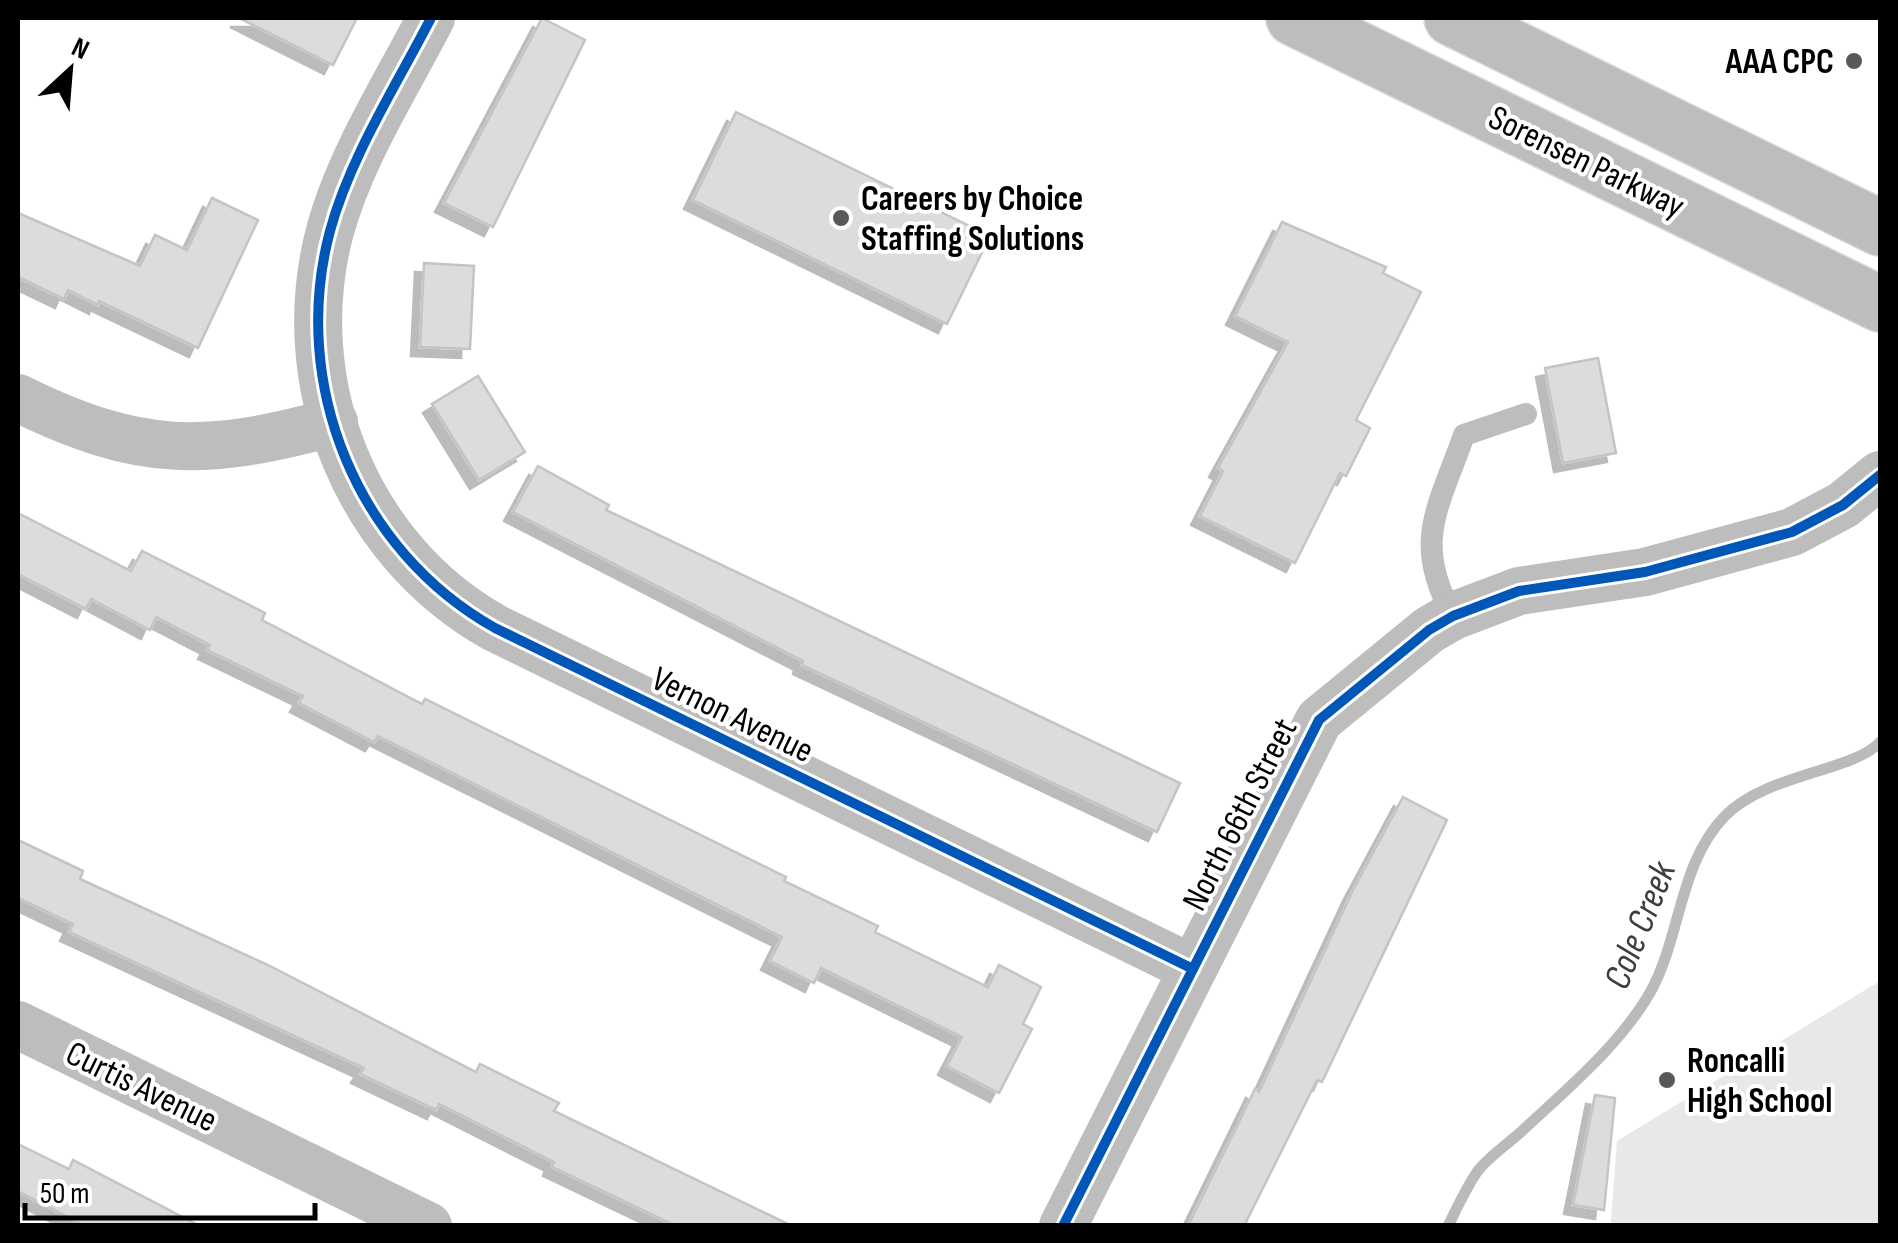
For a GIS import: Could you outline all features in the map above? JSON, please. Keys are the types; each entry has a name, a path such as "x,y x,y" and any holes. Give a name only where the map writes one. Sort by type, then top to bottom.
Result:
{"main road":[{"name":"Sorensen Parkway","path":"1294,18 1880,304"},
{"name":"Sorensen Parkway","path":"1452,18 1880,228"}],"street":[{"name":"Vernon Avenue","path":"431,18 354,170 330,228 320,281 320,368 334,422 345,463 386,535 438,592 466,612 1191,968"},
{"path":"18,398 85,427 176,448 256,443 334,422"},
{"name":"North 66th Street","path":"1062,1226 1319,720 1429,630 1453,616 1519,590 1645,572 1792,532 1843,504 1880,474"},
{"name":"Curtis Avenue","path":"18,1026 428,1226"}],"lane":[{"path":"1453,616 1434,582 1428,556 1433,522 1464,435 1526,414"}],"shaded area":[{"path":"1880,981 1880,1225 1616,1226 1611,1221 1617,1141"}],"building":[{"path":"239,18 357,18 333,65"},
{"path":"542,18 585,40 493,227 444,203"},
{"name":"Careers by Choice Staffing Solutions","path":"736,112 990,236 947,324 693,200"},
{"path":"212,198 258,220 198,348 99,301 98,305 68,290 64,299 18,277 18,213 140,266 155,235 187,250"},
{"path":"1282,222 1386,267 1383,273 1421,292 1356,420 1370,428 1346,476 1340,473 1295,563 1200,516 1223,471 1218,468 1288,342 1235,316"},
{"path":"424,263 474,266 470,349 420,347"},
{"path":"1598,358 1616,453 1563,463 1545,368"},
{"path":"478,376 525,452 479,480 432,404"},
{"path":"538,466 609,505 606,510 1180,783 1157,832 802,665 803,661 513,512"},
{"path":"18,513 131,571 142,551 265,613 262,620 422,704 425,699 786,877 784,881 878,926 875,932 988,987 999,965 1041,987 1023,1024 1032,1029 999,1093 947,1066 962,1037 821,968 814,983 770,961 782,937 378,736 374,742 299,703 303,696 207,650 210,645 156,617 150,630 91,599 86,609 18,574"},
{"path":"1403,797 1447,820 1322,1082 1317,1080 1244,1226 1188,1226 1255,1089 1259,1092 1352,892"},
{"path":"18,840 83,871 80,879 268,965 476,1072 480,1064 559,1103 554,1111 792,1226 676,1226 552,1167 554,1162 439,1104 436,1110 360,1074 364,1068 69,932 73,924 18,898"},
{"path":"1595,1095 1615,1098 1604,1210 1573,1205"},
{"path":"18,1144 69,1169 73,1160 200,1226 85,1226 18,1191"}],"waterway":[{"name":"Cole Creek","path":"1448,1226 1482,1166 1592,1065 1639,1011 1661,970 1698,855 1725,816 1763,791 1851,760 1880,742"}],"cycle path":[{"path":"431,18 349,176 330,231 320,289 319,347 328,404 345,458 371,509 405,555 447,595 495,628 1191,968"},
{"path":"1063,1226 1319,720 1429,630 1453,616 1519,591 1645,572 1792,532 1843,505 1880,475"}],"place":[{"name":"AAA CPC","path":"1854,61"},
{"name":"Careers by Choice Staffing Solutions","path":"841,218"},
{"name":"Roncalli High School","path":"1667,1080"}]}
